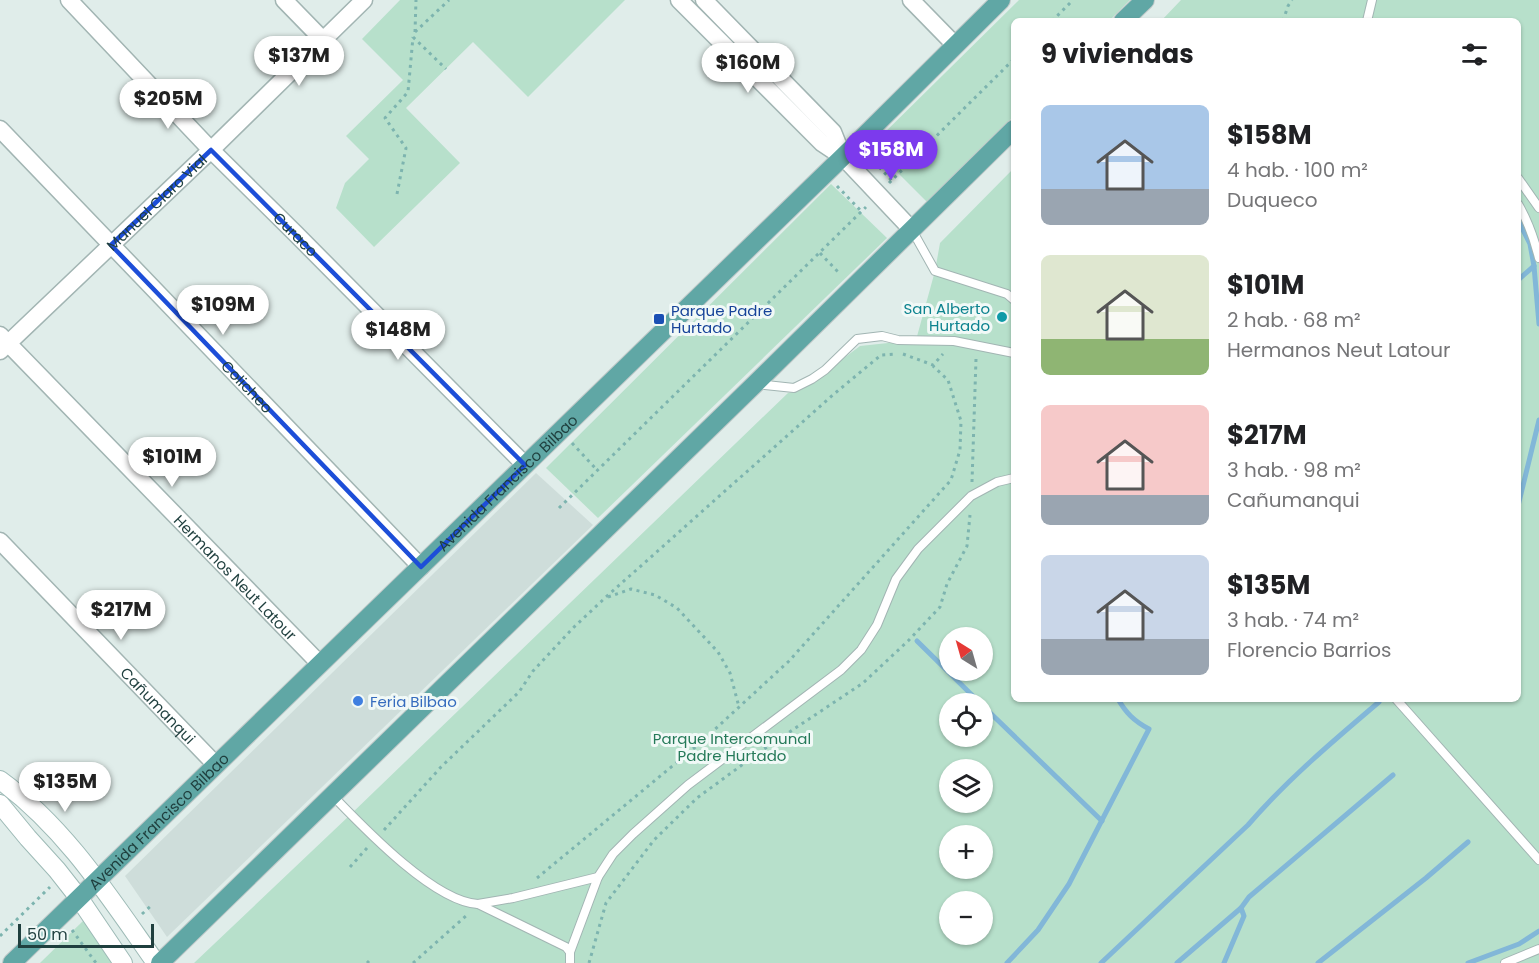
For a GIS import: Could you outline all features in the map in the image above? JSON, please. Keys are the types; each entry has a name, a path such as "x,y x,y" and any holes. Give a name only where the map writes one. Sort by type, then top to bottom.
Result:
{"main road":[{"name":"Avenida Francisco Bilbao","path":"12,963 843,157 1001,0"},
{"path":"1126,18 1145,0"},
{"path":"0,780 52,825 97,880 158,963 755,384 1011,132"},
{"path":"0,804 79,898 123,963"}],"street":[{"name":"Curaco","path":"69,0 211,150 296,232 525,465"},
{"path":"284,0 323,40"},
{"name":"Manuel Claro Vial","path":"3,343 211,150 364,0"},
{"path":"679,0 822,143 843,157 912,230"},
{"path":"704,0 833,132 843,157"},
{"path":"910,0 955,45"},
{"name":"Colicheo","path":"0,129 421,567"},
{"name":"Hermanos Neut Latour","path":"3,343 320,664"},
{"name":"Cañumanqui","path":"0,541 216,765"}],"lane":[{"path":"1368,18 1372,0"},
{"path":"1521,182 1539,208"},
{"path":"1521,209 1527,219 1539,258"},
{"path":"912,230 935,271 1007,294 1011,297"},
{"path":"755,384 794,388 825,370 857,339 882,336 898,340 954,341 1011,352"},
{"path":"570,963 570,952 598,877 613,854 688,785 841,670 861,650 877,625 896,579 918,549 971,496 997,482 1011,479"},
{"path":"1399,702 1539,860"},
{"path":"332,795 375,839 421,878 468,904 513,898 598,877"},
{"path":"478,904 566,947 570,952"},
{"path":"1505,963 1539,949"}],"path":[{"path":"416,0 415,32 448,0"},
{"path":"1055,18 1073,0"},
{"path":"1284,18 1292,0"},
{"path":"397,194 406,148 385,118 408,92 413,37 446,69"},
{"path":"559,508 1011,62"},
{"path":"933,365 954,341"},
{"path":"350,867 441,767 519,692 533,671 573,628 834,394 881,355 902,354 933,365 948,380 961,421 960,450 951,480 789,661 699,744 513,898"},
{"path":"560,431 597,470"},
{"path":"606,597 631,589 655,595 677,608 718,652 730,673 739,707"},
{"path":"0,936 44,892"},
{"path":"413,963 478,904"}],"highlighted area":[{"path":"211,150 525,465 421,567 111,245"}],"shaded area":[{"name":"Feria Bilbao","path":"536,473 593,525 167,937 125,876"}],"green space":[{"path":"400,0 625,0 528,97 473,42 406,108 460,163 374,247 336,208 345,183 369,159 346,136 403,80 362,39"},
{"path":"1019,0 1130,0 1112,18 1011,18 1011,119 927,202 871,146"},
{"name":"Parque Intercomunal Padre Hurtado","path":"1181,0 1539,0 1539,963 194,963 788,393 804,388 860,346 916,340 935,271 940,243 1011,171 1011,702 1521,702 1521,18 1164,18"},
{"path":"831,184 887,238 598,518 546,468"},
{"path":"84,920 114,963 40,963"}],"waterway":[{"path":"1521,226 1530,244 1539,324"},
{"path":"1521,277 1534,266"},
{"path":"1521,494 1539,420"},
{"path":"917,641 970,693"},
{"path":"1007,963 1038,930 1069,884 1149,729 1131,716 1120,702"},
{"path":"1101,963 1248,825 1294,777 1379,702"},
{"path":"993,716 1102,821"},
{"path":"1224,963 1244,916 1241,908 1249,897 1393,775"},
{"path":"1318,963 1468,842"},
{"path":"1177,963 1241,908"},
{"path":"1468,963 1519,944 1539,931"}],"place":[{"name":"San Alberto Hurtado","path":"1002,317"},
{"name":"Parque Padre Hurtado","path":"659,319"},
{"name":"Feria Bilbao","path":"358,701"}]}
